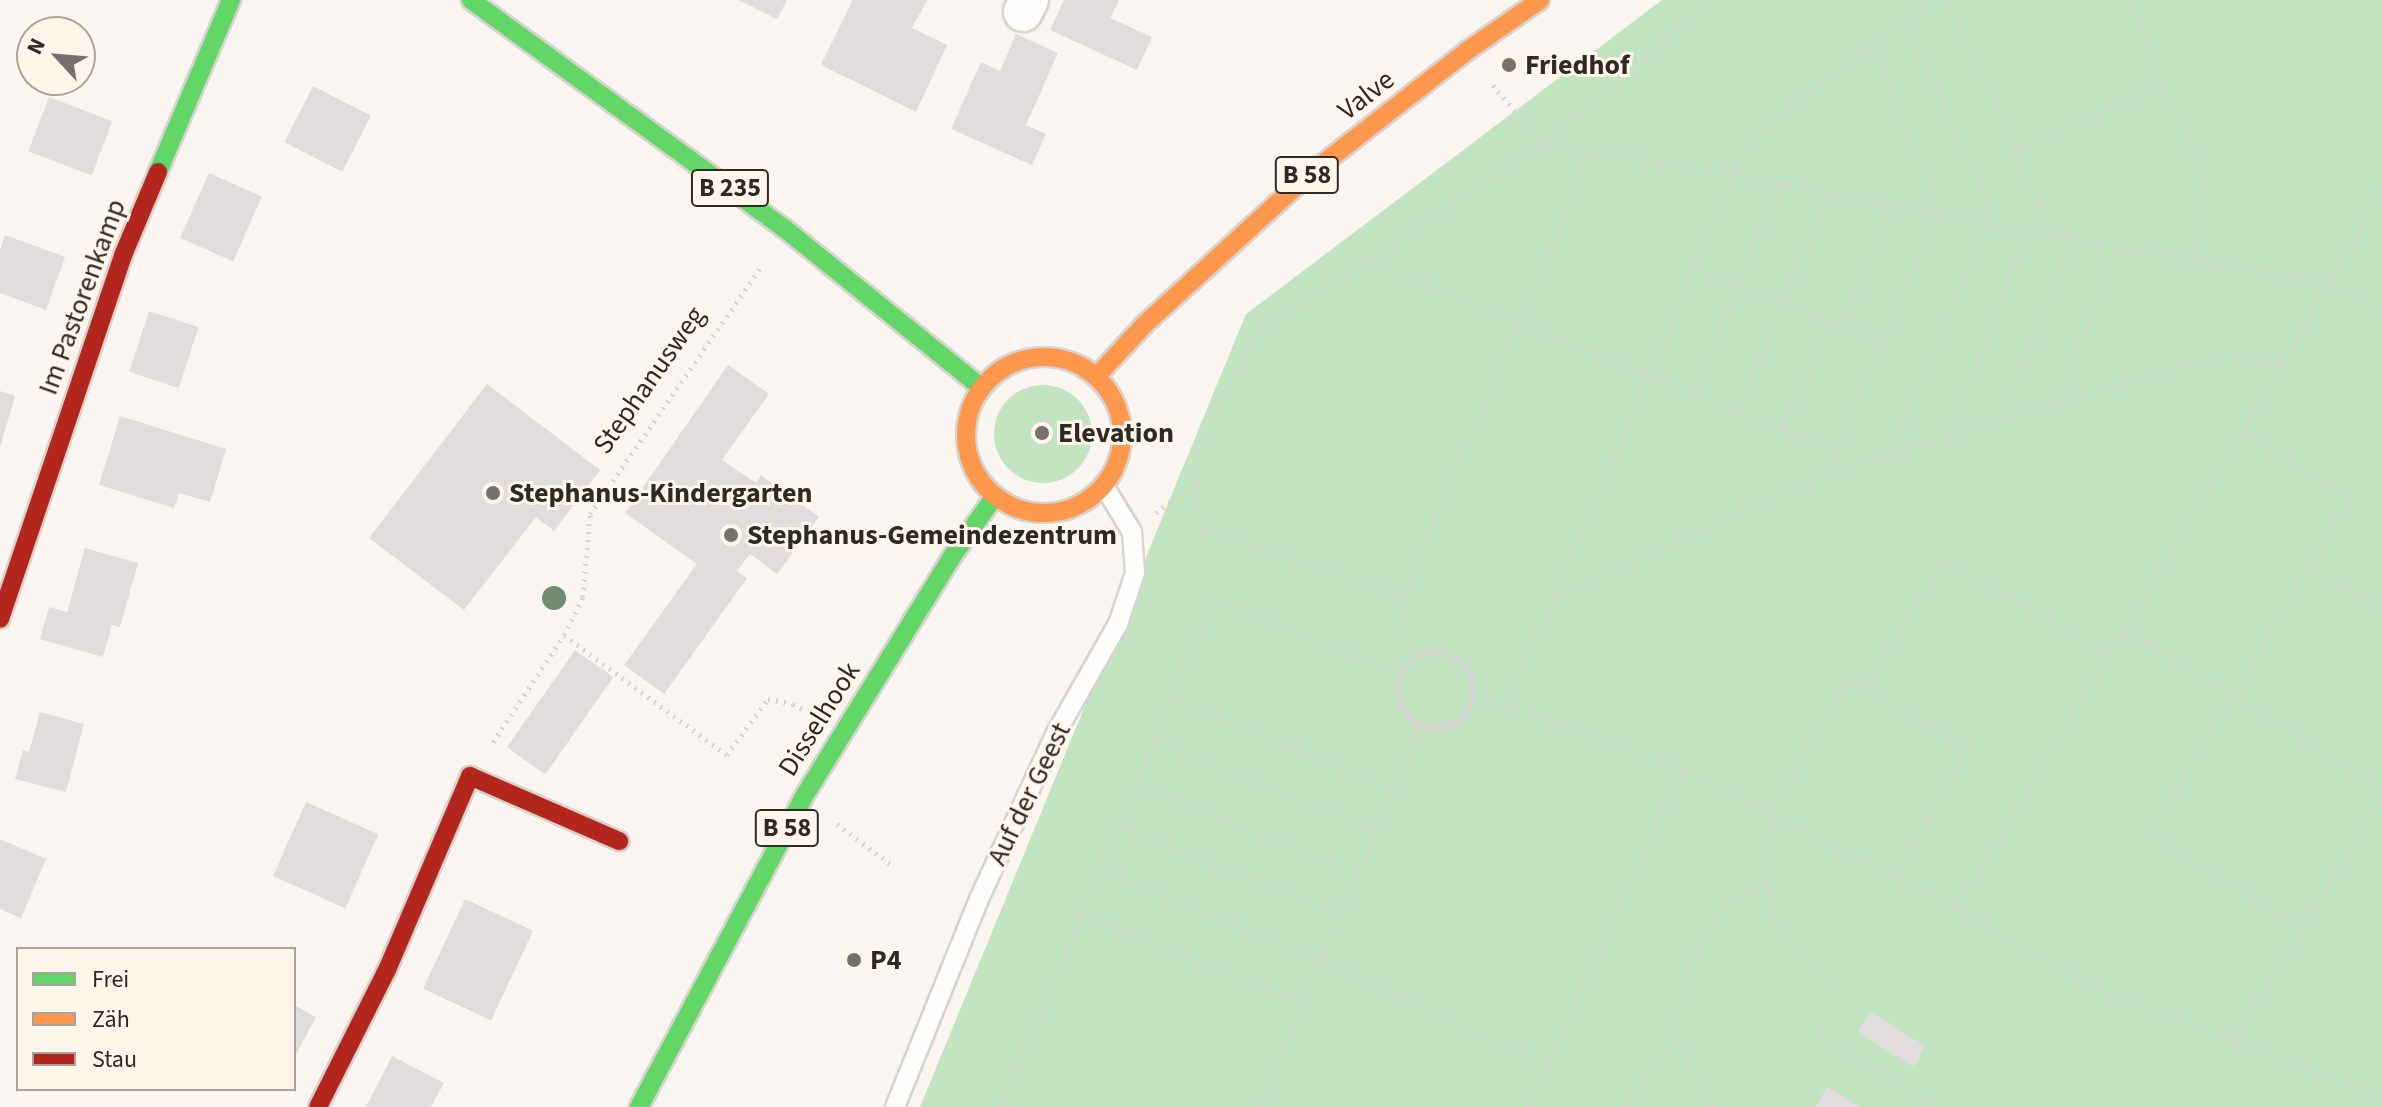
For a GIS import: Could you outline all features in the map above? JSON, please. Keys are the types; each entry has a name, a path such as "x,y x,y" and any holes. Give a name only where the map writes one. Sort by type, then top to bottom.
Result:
{"main road":[{"name":"Im Pastorenkamp","path":"0,619 124,253 231,0"},
{"name":"B 235","path":"471,0 785,229 981,387"},
{"name":"Valve","path":"1097,376 1145,324 1307,176 1467,51 1540,0"},
{"path":"1050,356 1075,362 1097,376 1112,395 1122,417 1123,441 1117,465 1104,486 1080,505 1051,513 1021,510 995,496 978,478 969,457 968,421 981,387 1000,370 1024,359 1050,356"},
{"name":"Disselhook","path":"639,1107 803,798 951,558 995,496"},
{"path":"318,1107 387,970 470,776 619,841"}],"lane":[{"name":"Auf der Geest","path":"895,1107 979,899 1056,733 1118,624 1135,573 1132,532 1104,486"}],"path":[{"path":"1403,594 1202,530 1196,482 1201,431 1260,332 1542,144 1715,0"},
{"path":"1507,706 1735,174 1758,133 1928,0"},
{"path":"1948,0 2052,235"},
{"path":"2129,0 2208,191 2195,262"},
{"path":"1892,453 1986,222 1988,205 1905,18"},
{"path":"1828,473 1937,213 1933,189 1870,45"},
{"path":"2016,152 2162,84"},
{"path":"1495,87 1542,144 1735,174 2195,262 2330,283 2382,313"},
{"path":"1411,660 1403,594 1591,152"},
{"path":"1694,394 1781,183"},
{"path":"1957,909 2330,283 2382,188"},
{"path":"1739,412 1828,192"},
{"path":"1845,326 1894,204"},
{"name":"Stephanusweg","path":"470,776 564,635 583,597 590,514 785,229"},
{"path":"1947,436 2031,230"},
{"path":"2002,419 2075,239"},
{"path":"2056,403 2118,247"},
{"path":"1366,261 1837,452"},
{"path":"1695,266 1883,342"},
{"path":"1784,430 1830,320"},
{"path":"1552,597 1828,473 2182,365 2239,357 2281,364"},
{"path":"2241,431 2350,498 2151,834 2301,929"},
{"path":"1132,532 1196,482"},
{"path":"1865,688 1945,560 2108,654"},
{"path":"2310,567 2382,610"},
{"path":"1015,1107 1002,1104 1214,597 1399,675"},
{"path":"2124,629 2382,788"},
{"path":"564,635 727,755 768,699 793,704 843,733"},
{"path":"1428,652 1447,653 1462,663 1472,679 1473,694 1467,711 1454,723 1437,729 1420,726 1404,713 1397,695 1399,675 1411,660 1428,652"},
{"path":"1842,985 1811,966 1785,933 1772,910 1764,883 1764,851 1770,813 1850,680 1969,748 1893,876"},
{"path":"1473,694 1682,769 1957,909 2102,991 2382,1097"},
{"path":"1172,697 1393,789"},
{"path":"1260,1107 1319,960 1420,726"},
{"path":"1153,740 1375,830"},
{"path":"1530,1107 1682,769"},
{"path":"1135,783 1357,873"},
{"path":"2233,1040 2382,796"},
{"path":"803,798 893,866"},
{"path":"1117,826 1339,913"},
{"path":"1099,868 1319,960 1547,1065"},
{"path":"1712,1107 1678,1043 1679,1011 1686,975 1698,946 1721,914 1744,893 1764,883"},
{"path":"1080,914 1302,1003"},
{"path":"1815,1032 1937,1107"},
{"path":"1626,1107 1653,1064 1678,1043"},
{"path":"1910,1107 1917,1095"}],"green space":[{"path":"1662,0 2382,0 2382,1107 920,1107 1246,314"},
{"path":"1043,385 1062,388 1078,399 1089,415 1092,434 1089,453 1078,469 1062,480 1043,483 1024,480 1008,469 997,453 994,434 997,415 1008,399 1024,388"}],"building":[{"path":"739,0 787,0 777,19"},
{"path":"853,0 927,0 912,28 947,45 916,112 821,65"},
{"path":"1064,0 1119,0 1110,18 1152,37 1137,70 1050,30"},
{"path":"1016,34 1058,53 1026,125 1046,134 1032,165 951,129 981,62 1000,71"},
{"path":"313,86 371,116 342,172 284,142"},
{"path":"49,97 112,121 92,176 28,151"},
{"path":"209,173 262,197 233,261 180,238"},
{"path":"5,235 65,257 46,310 0,293 0,250"},
{"path":"149,311 198,327 179,388 129,372"},
{"name":"Stephanus-Gemeindezentrum","path":"728,365 769,394 722,460 756,483 761,475 819,517 777,574 750,554 737,571 747,578 664,694 624,665 697,564 625,513"},
{"name":"Stephanus-Kindergarten","path":"487,384 600,470 554,531 536,517 464,610 369,538"},
{"path":"0,391 15,396 1,444 0,444"},
{"path":"120,416 226,449 210,502 179,493 174,508 99,485"},
{"path":"85,548 138,563 120,627 112,625 103,657 40,639 49,607 67,612"},
{"path":"575,650 614,677 545,774 507,747"},
{"path":"40,712 84,724 66,792 15,779 23,750 29,752"},
{"path":"306,802 378,834 345,908 273,876"},
{"path":"0,839 46,859 21,918 0,909"},
{"path":"465,899 533,931 491,1020 423,989"},
{"path":"296,1006 316,1017 296,1054"},
{"path":"1871,1012 1926,1046 1913,1067 1858,1032"},
{"path":"392,1056 444,1083 431,1107 366,1107"},
{"path":"1827,1087 1860,1107 1815,1107"}],"traffic: fast":[{"path":"158,172 231,0"},
{"path":"471,0 785,229 981,387"},
{"path":"639,1107 803,798 951,558 995,496"}],"traffic: slow":[{"path":"1097,376 1145,324 1307,176 1467,51 1540,0"},
{"path":"1044,357 1074,363 1099,380 1116,405 1122,435 1116,465 1099,490 1074,507 1044,513 1014,507 989,490 972,465 966,435 972,405 989,380 1014,363 1044,357"}],"traffic: jam":[{"path":"0,619 124,253 158,172"},
{"path":"318,1107 387,970 470,776 619,841"}],"place":[{"name":"Friedhof","path":"1509,65"},
{"name":"Elevation","path":"1042,433"},
{"name":"Stephanus-Kindergarten","path":"493,493"},
{"name":"Stephanus-Gemeindezentrum","path":"731,535"},
{"name":"P4","path":"854,960"}]}
